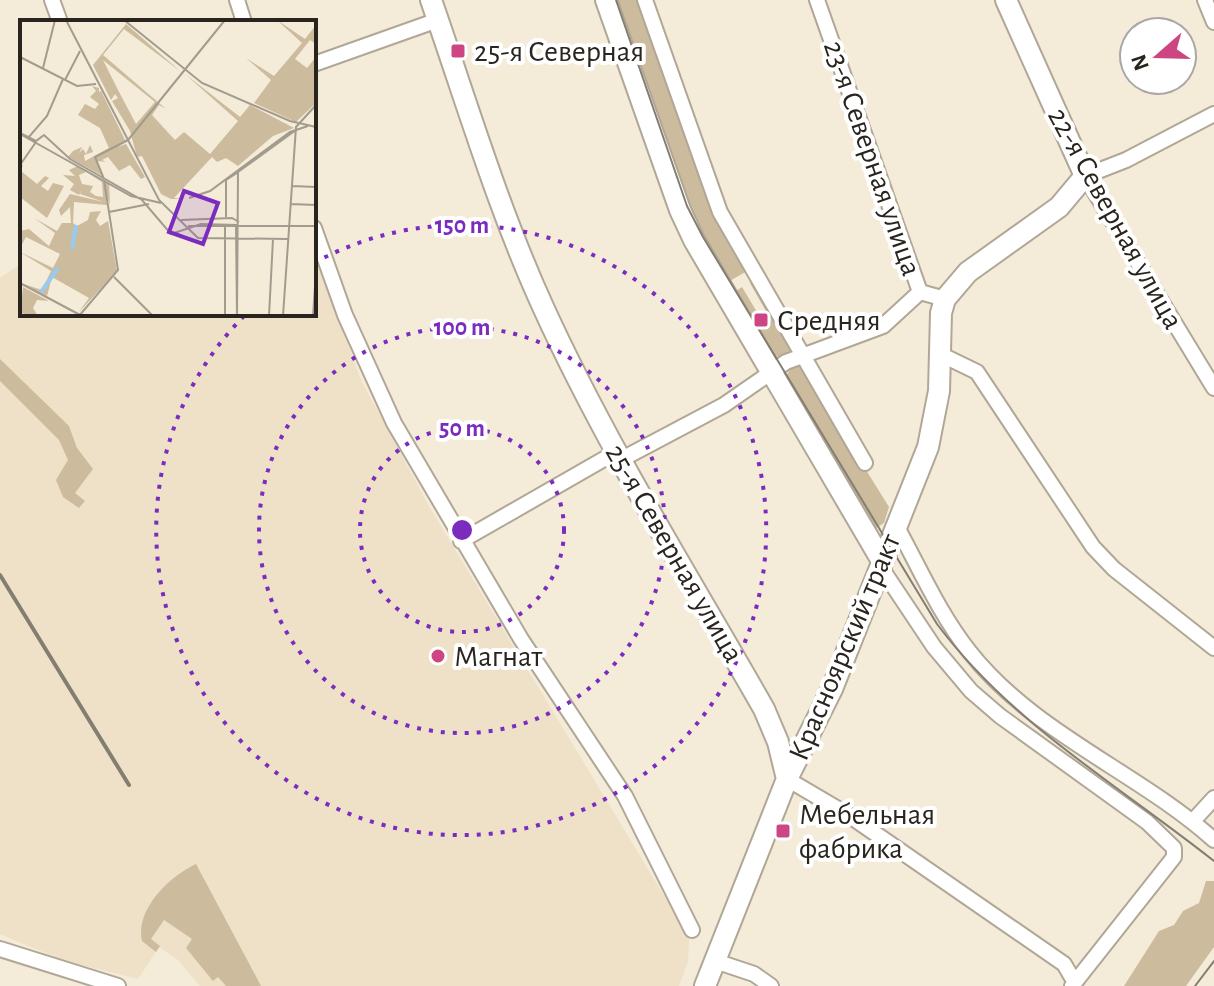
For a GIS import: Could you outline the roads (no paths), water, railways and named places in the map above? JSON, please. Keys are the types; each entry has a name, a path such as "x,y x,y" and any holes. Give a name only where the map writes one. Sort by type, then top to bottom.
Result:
{"main road":[{"name":"25-я Северная улица","path":"431,0 517,248 552,325 620,455 764,709 778,742 787,779"},
{"path":"606,0 680,210 881,563"},
{"name":"22-я Северная улица","path":"1006,0 1085,176"},
{"path":"945,299 968,272 1059,207 1085,176"},
{"name":"Красноярский тракт","path":"705,986 787,779 832,689 928,447 939,391 941,313 945,299"}],"street":[{"path":"52,0 59,20"},
{"path":"237,0 243,20"},
{"path":"645,0 720,212 865,463"},
{"name":"23-я Северная улица","path":"817,0 920,292 945,299"},
{"path":"1205,0 1214,22"},
{"path":"316,63 438,20"},
{"path":"1085,176 1126,160 1214,114"},
{"name":"22-я Северная улица","path":"1085,176 1214,388"},
{"path":"316,234 345,315 394,423 461,541 625,796 692,930"},
{"path":"461,541 620,455 724,405 771,370 883,326 920,292"},
{"path":"942,355 977,372 1093,547 1114,569 1214,648"},
{"path":"896,525 946,618 970,652 1001,685 1033,712 1193,821 1214,840"},
{"path":"787,779 850,816 1064,964 1073,983 1174,857 1170,841 1147,822 1000,716 971,691 934,647 881,563"},
{"path":"1193,821 1214,798"},
{"path":"0,949 118,986"},
{"path":"715,961 754,974 771,986"}],"tram line":[{"path":"616,0 687,206 937,624 966,659 1032,722 1214,861"},
{"path":"1195,986 1214,961"}],"railway":[{"path":"0,575 129,785"}],"place":[{"name":"25-я Северная","path":"458,51"},
{"name":"Средняя","path":"761,320"},
{"name":"Магнат","path":"438,656"},
{"name":"Мебельная фабрика","path":"783,831"}]}
